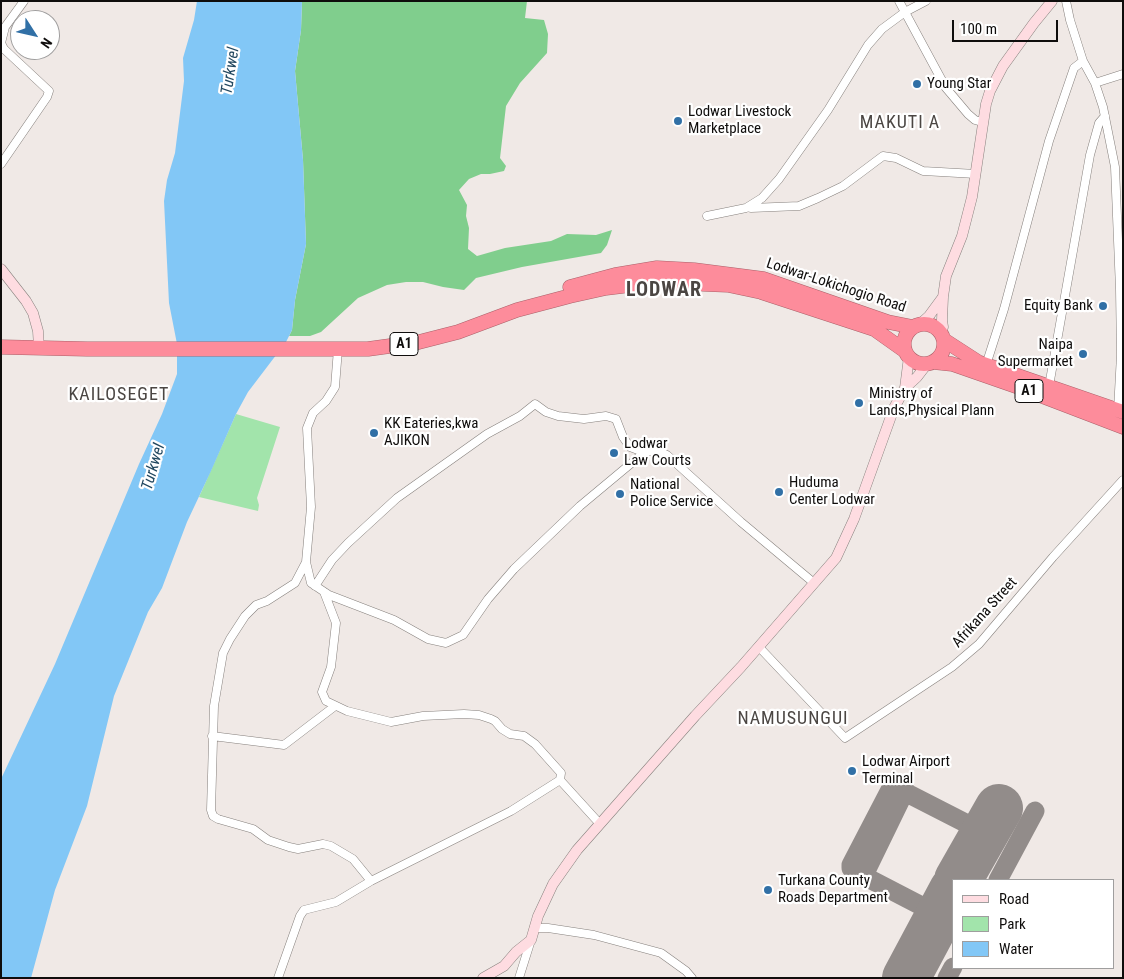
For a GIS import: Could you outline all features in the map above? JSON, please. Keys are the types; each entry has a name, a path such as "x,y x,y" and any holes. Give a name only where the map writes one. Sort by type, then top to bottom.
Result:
{"highway":[{"name":"Lodwar-Lokichogio Road","path":"517,310 557,291 615,275 657,268 694,270 764,279 888,322 916,326"},
{"name":"Lodwar-Lokichogio Road","path":"517,310 606,288 655,282 714,284 762,292 874,328 907,354"},
{"name":"A1","path":"1,347 368,349 419,342 458,332 517,310"},
{"name":"A1","path":"916,326 932,325 943,337 978,362 1121,411"},
{"path":"907,354 906,337 916,326"},
{"path":"930,363 942,352 943,337"},
{"name":"A1","path":"907,354 914,361 952,364 1123,427"}],"street":[{"path":"899,1 949,93 968,114 975,120 982,122"},
{"path":"746,208 762,198 779,179 828,110 868,45 882,29 905,12 926,1"},
{"path":"943,337 943,297 946,276 970,208 982,122 990,92 999,73 1052,1"},
{"path":"1066,1 1083,61 1095,83 1105,116 1115,167 1121,411"},
{"path":"1,164 48,94 46,86 15,60 4,49 2,43 5,27 22,2"},
{"path":"986,365 1004,309 1048,141 1074,68 1083,61"},
{"path":"1095,83 1123,74"},
{"path":"1050,386 1090,155 1099,123 1105,116"},
{"path":"707,216 746,208 799,206 842,186 883,156 896,158 923,171 976,174"},
{"path":"1,269 26,300 33,313 38,331 39,348"},
{"path":"916,326 929,316 943,297"},
{"path":"338,349 335,387 326,401 313,413 307,428 310,506 306,562 311,583 329,595 394,620 428,639 446,644 463,635 488,599 514,569 580,506 646,451"},
{"path":"905,388 907,354"},
{"path":"519,978 538,916 554,884 577,850 836,558 894,408 905,388 930,363"},
{"path":"315,586 332,560 397,498 487,434 520,416 535,404 546,412 558,416 584,419 612,417 618,421 623,437 628,444 634,448 661,452 667,455 741,522 814,583"},
{"name":"Afrikana Street","path":"759,646 845,738 952,667 979,644 1046,565 1123,480"},
{"path":"306,562 295,583 267,601 256,605 245,616 230,638 223,653 218,675 212,736 211,810 213,816 226,822 252,829 268,840 289,847 298,849 323,844 331,846 353,859 372,881"},
{"path":"278,978 300,916 304,910 336,902 372,881 511,811 560,780 561,773 535,744 524,736 510,734 491,719 464,714 424,716 391,722 355,713 326,701 322,695 322,689 330,667 336,623 324,592"},
{"path":"212,736 284,745 335,706"},
{"path":"560,780 600,824"},
{"path":"534,928 548,928 594,935 661,953 686,971 692,978"},
{"path":"483,978 504,966 530,940"}],"green space":[{"path":"302,1 527,1 525,18 544,20 548,34 547,53 520,83 506,106 500,158 506,166 504,171 481,174 469,179 459,190 467,205 468,249 477,256 505,248 551,241 567,234 596,235 612,230 607,245 601,253 522,267 476,278 464,290 423,282 387,285 358,298 321,332 310,336 289,336 292,330 295,300 306,244 303,160 295,71 301,30"},
{"path":"236,414 280,427 257,498 258,511 199,497"}],"water":[{"name":"Turkwel","path":"197,1 302,1 301,30 295,71 303,160 306,244 295,300 292,330 286,342 248,392 236,414 187,522 162,588 148,612 114,696 87,806 55,890 31,978 1,978 1,779 55,664 162,414 177,374 177,344 169,303 164,201 167,180 175,153 184,81 183,58 194,20"}],"taxiway":[{"path":"939,915 851,868 890,790 897,788 985,833"},
{"path":"866,878 866,871 902,797 908,793"},
{"path":"999,879 1035,811"},
{"path":"947,978 952,969"}],"runway":[{"path":"959,879 999,808"},
{"path":"906,978 952,892"}],"place":[{"name":"Young Star","path":"917,84"},
{"name":"Lodwar Livestock Marketplace","path":"678,121"},
{"name":"Equity Bank","path":"1103,306"},
{"name":"Naipa Supermarket","path":"1083,354"},
{"name":"Ministry of Lands,Physical Plann","path":"859,403"},
{"name":"KK Eateries,kwa AJIKON","path":"374,433"},
{"name":"Lodwar Law Courts","path":"614,453"},
{"name":"Huduma Center Lodwar","path":"779,492"},
{"name":"National Police Service","path":"620,494"},
{"name":"Lodwar Airport Terminal","path":"852,771"},
{"name":"Turkana County Roads Department","path":"768,890"}],"district":[{"name":"MAKUTI A","path":"900,123"},
{"name":"LODWAR","path":"664,291"},
{"name":"KAILOSEGET","path":"119,395"},
{"name":"NAMUSUNGUI","path":"793,719"}]}
